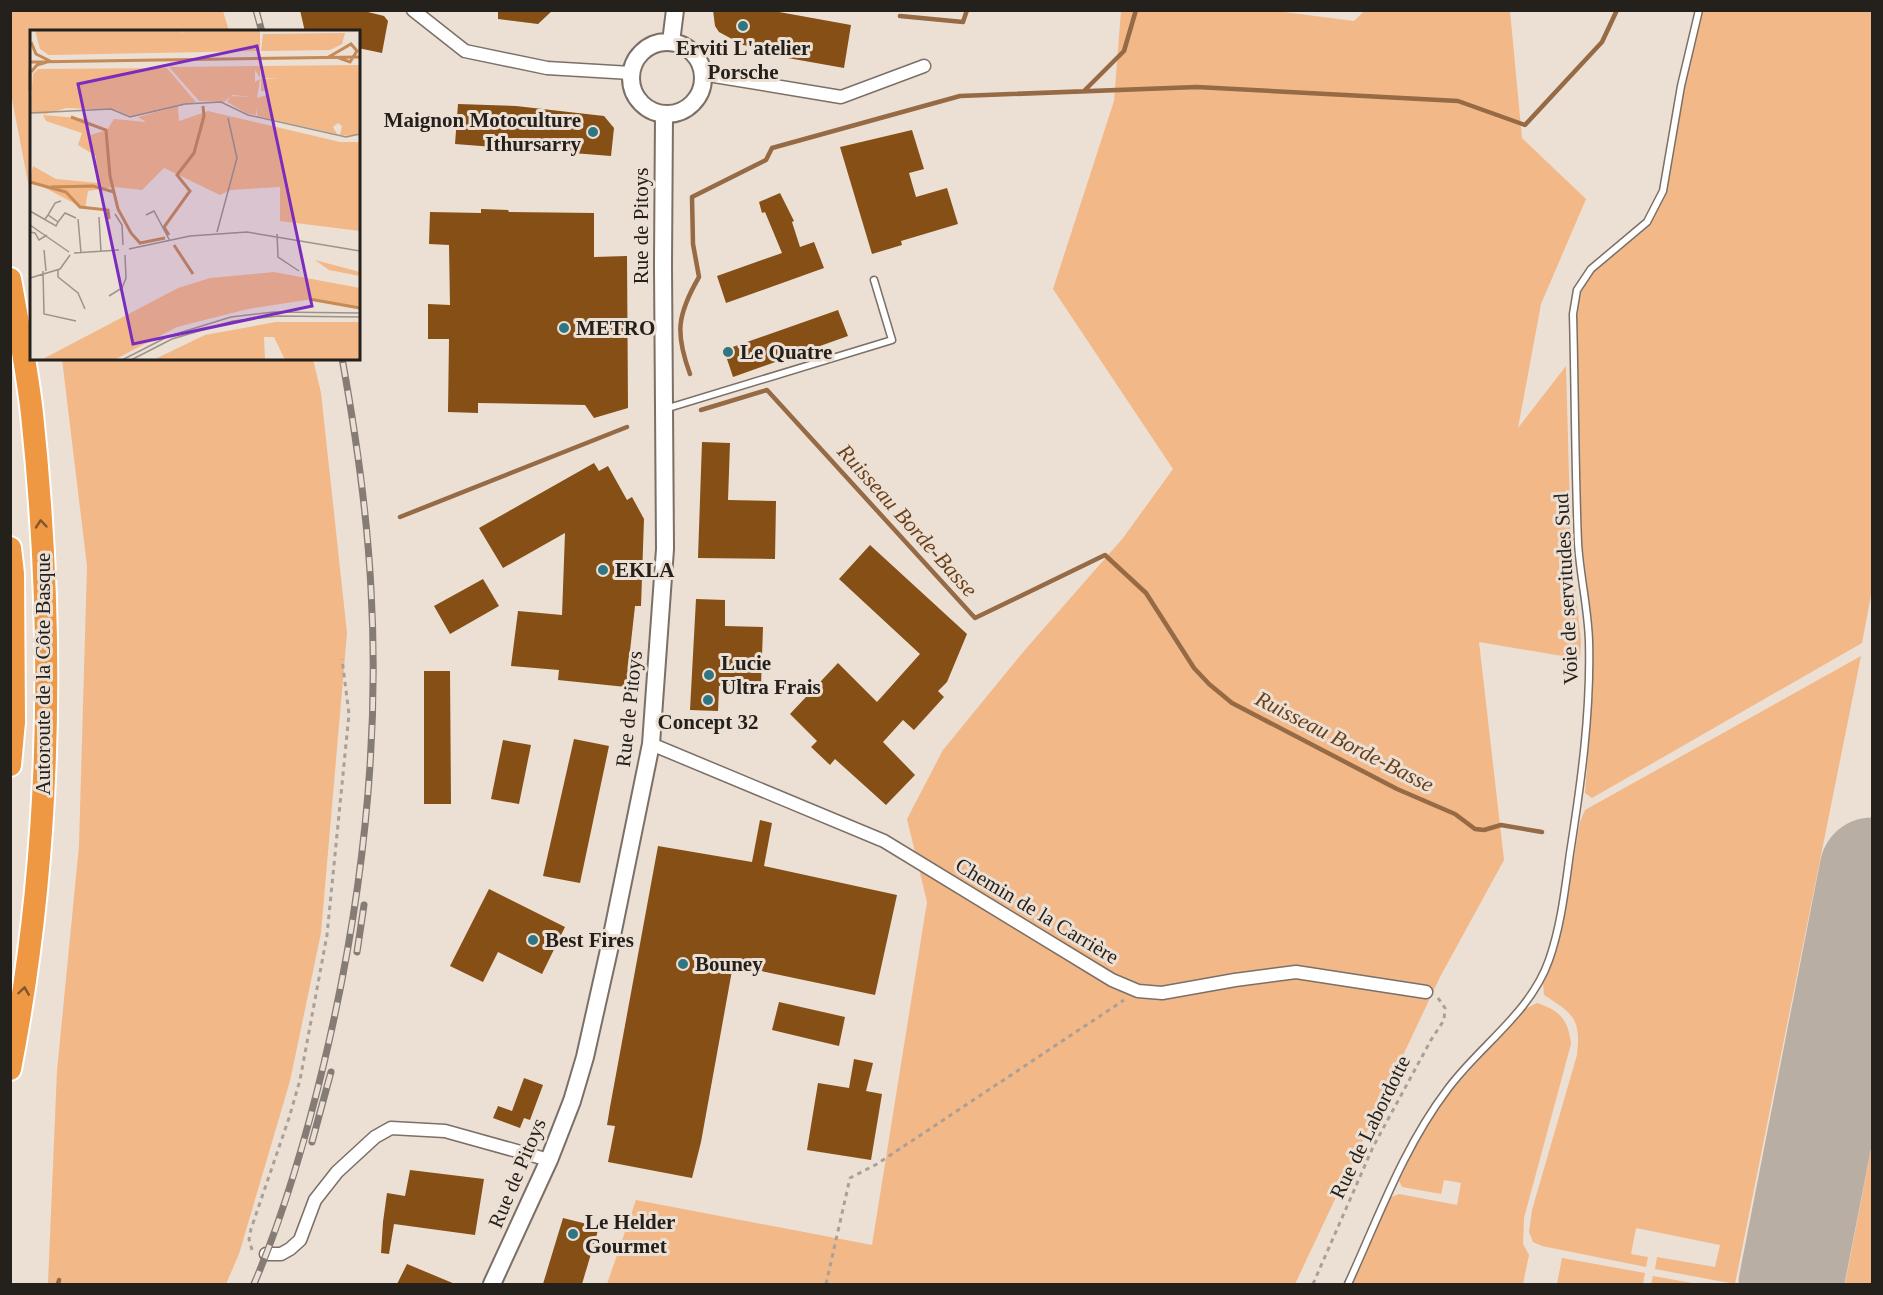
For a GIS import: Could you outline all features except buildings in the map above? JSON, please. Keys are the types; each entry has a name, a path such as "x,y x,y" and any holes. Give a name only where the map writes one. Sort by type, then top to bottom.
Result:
{"highway":[{"name":"Autoroute de la Côte Basque","path":"10,279 32,412 43,546 47,718 39,875 19,1023 10,1069"},
{"name":"Autoroute de la Côte Basque","path":"10,548 13,574 14,722 10,765"}],"street":[{"path":"413,10 465,51 547,69 631,73"},
{"path":"671,42 675,10"},
{"path":"671,42 683,46 692,53 699,63 702,74 699,95 692,103 674,114 664,114 642,105 631,85 631,73 640,53 649,46 671,42"},
{"path":"702,74 841,97 924,66"},
{"name":"Rue de Pitoys","path":"492,1284 549,1160 572,1101 585,1057 651,744 665,549 664,114"},
{"name":"Chemin de la Carrière","path":"651,744 884,841 1112,980 1138,991 1162,993 1296,972 1426,993"},
{"path":"266,1254 281,1254 300,1240 315,1200 337,1172 375,1137 391,1128 445,1131 549,1160"}],"lane":[{"name":"Voie de servitudes Sud","path":"1348,1284 1418,1132 1473,1059 1506,1026 1533,993 1549,962 1561,912 1578,803 1588,715 1589,639 1578,545 1573,314 1575,298 1577,290 1591,269 1647,222 1663,191 1681,86 1699,10"},
{"path":"663,410 892,340 874,280"}],"path":[{"path":"266,1254 252,1250 249,1239 290,1118 300,1080 327,935 349,714 342,659"},
{"path":"826,1284 850,1178 886,1157 1138,991"},
{"name":"Rue de Labordotte","path":"1313,1284 1373,1147 1444,1020 1445,1008 1438,999 1426,993"}],"shaded area":[{"path":"1269,10 1354,21 1364,11 1510,11 1522,138 1586,199 1541,304 1518,428 1566,366 1571,547 1581,641 1580,659 1479,642 1504,860 1440,977 1295,1284 607,1284 636,1200 872,1245 927,902 907,819 943,750 1024,651 1123,538 1173,469 1053,289 1114,101 1121,11"},
{"path":"10,11 223,11 229,30 30,30 30,193 11,94"},
{"path":"1703,11 1872,11 1872,590 1862,643 1592,798 1585,793 1593,688 1593,631 1582,544 1576,326 1579,299 1584,284 1595,270 1647,228 1667,190 1682,90"},
{"path":"62,360 313,360 321,393 347,633 321,933 290,1081 239,1254 226,1284 48,1284 57,1071 79,846 87,566"},
{"path":"1861,656 1735,1284 1655,1269 1657,1257 1715,1267 1720,1245 1636,1228 1631,1254 1648,1257 1646,1267 1542,1246 1533,1242 1529,1232 1532,1210 1577,1055 1576,1025 1569,1013 1544,995 1543,982 1554,956 1564,914 1580,822 1585,810"},
{"path":"1537,1003 1552,1009 1562,1017 1568,1029 1571,1044 1524,1218 1523,1244 1529,1255 1523,1284 1351,1284 1391,1197 1399,1194 1457,1205 1461,1183 1444,1180 1441,1194 1402,1187 1399,1181 1420,1136 1444,1099 1525,1009"},
{"path":"1872,1144 1872,1284 1845,1284"},
{"path":"1562,1258 1645,1273 1643,1284 1557,1284"},
{"path":"1653,1276 1698,1284 1651,1284"}],"waterway":[{"path":"900,16 963,22 967,10"},
{"path":"1084,91 1124,51 1136,10"},
{"path":"690,374 680,335 686,302 699,277 693,244 692,197 766,160 772,148 960,96 1197,87 1458,101 1525,125 1602,42 1617,10"},
{"name":"Ruisseau Borde-Basse","path":"701,410 767,390 975,618 1105,555 1146,593 1194,668 1232,703 1397,789 1455,814 1475,829 1484,830 1501,825 1542,832"},
{"name":"Ruisseau Borde-Basse","path":"400,517 627,427"},
{"path":"58,1284 59,1280"}],"runway":[{"path":"1791,1284 1872,870"}],"railway":[{"path":"256,10 261,30"},
{"path":"254,1284 294,1175 324,1063 348,946 365,828 373,708 371,589 360,473 342,360"},
{"path":"357,952 364,905"},
{"path":"312,1142 331,1072"}],"place":[{"name":"Erviti L'atelier Porsche","path":"743,26"},
{"name":"Maignon Motoculture Ithursarry","path":"593,132"},
{"name":"METRO","path":"564,328"},
{"name":"Le Quatre","path":"728,352"},
{"name":"EKLA","path":"603,570"},
{"name":"Lucie Ultra Frais","path":"709,675"},
{"name":"Concept 32","path":"708,700"},
{"name":"Best Fires","path":"533,940"},
{"name":"Bouney","path":"683,964"},
{"name":"Le Helder Gourmet","path":"573,1234"}]}
